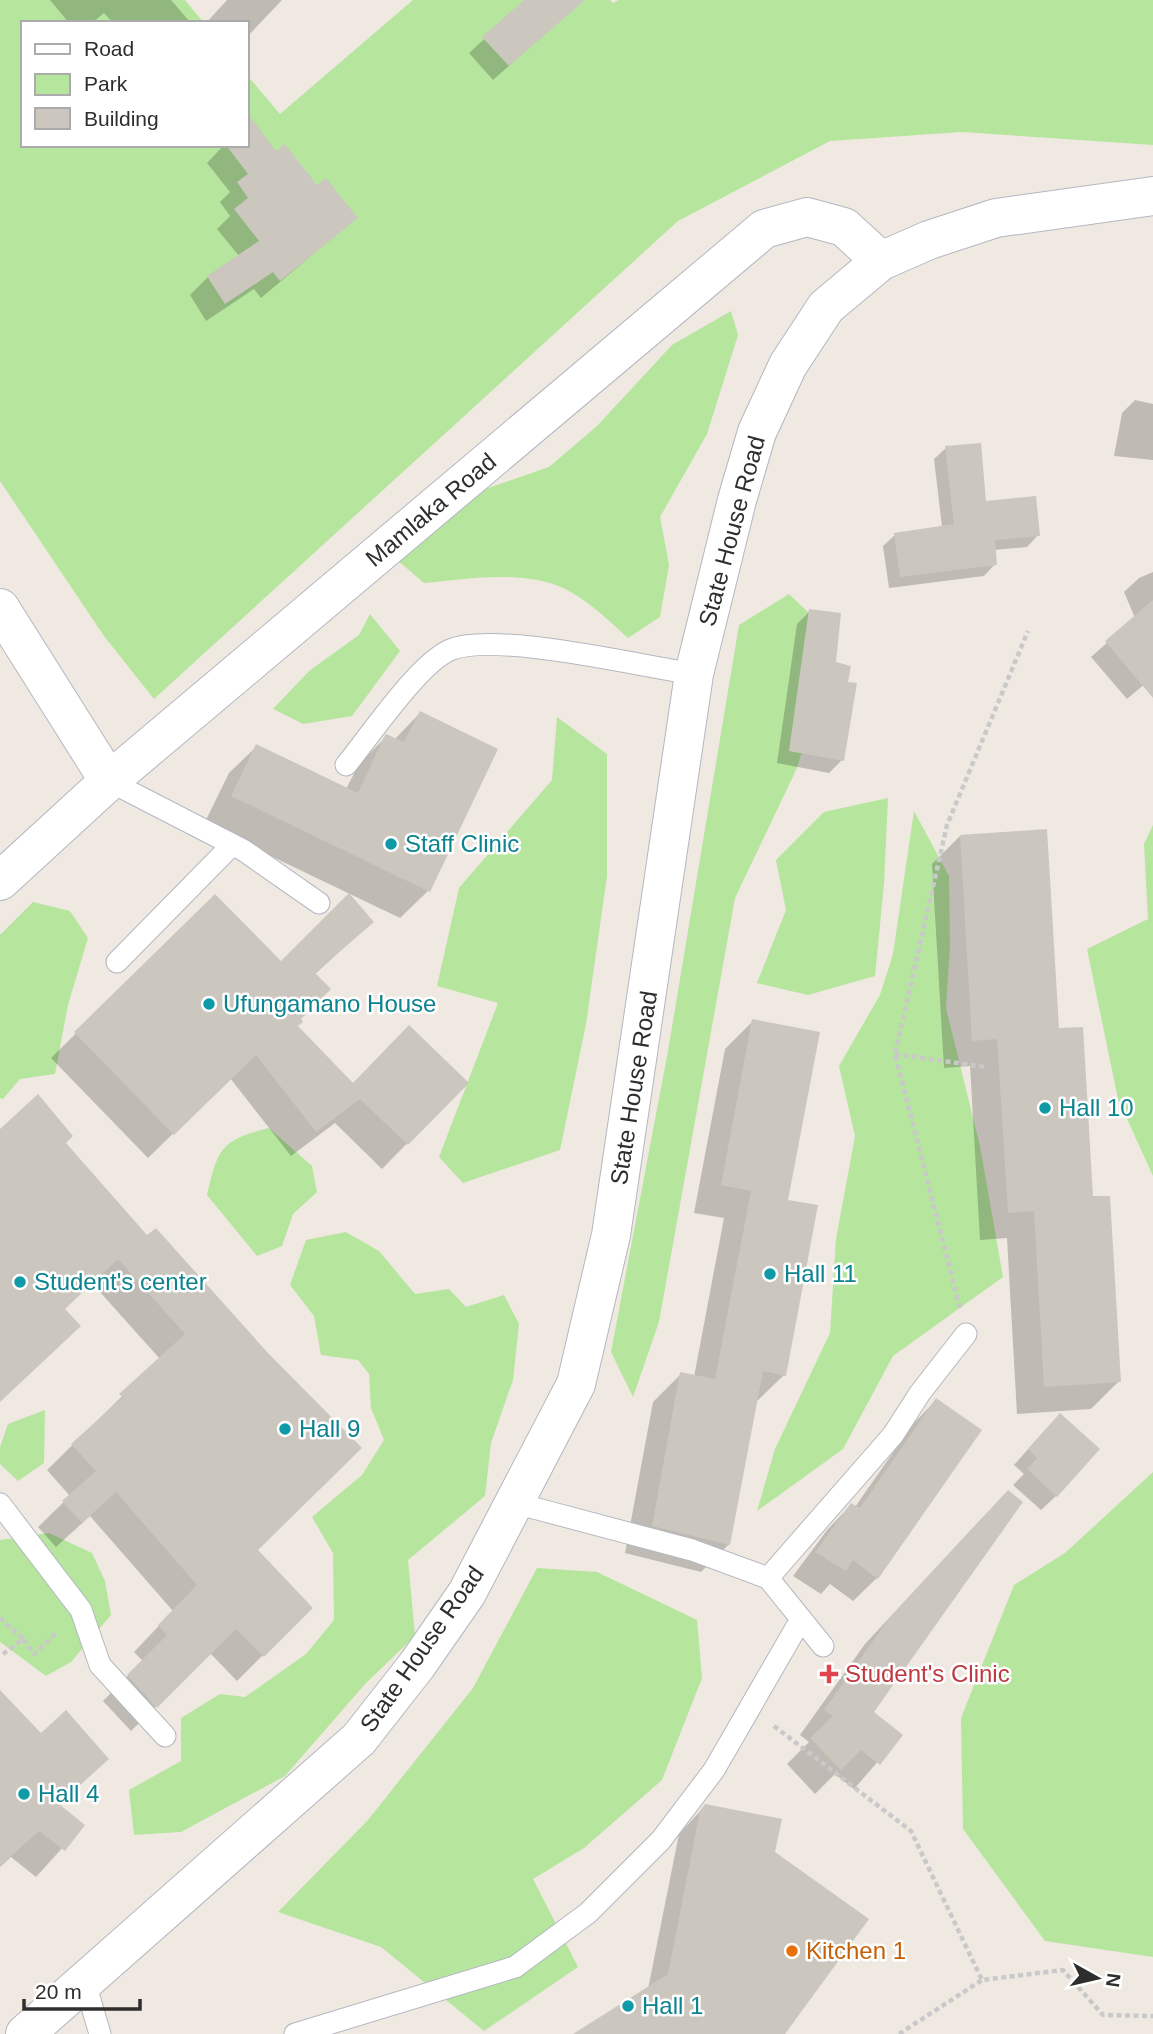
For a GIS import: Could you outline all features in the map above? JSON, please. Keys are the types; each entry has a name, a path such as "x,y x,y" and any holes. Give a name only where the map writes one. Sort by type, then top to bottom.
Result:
{"street":[{"name":"State House Road","path":"25,2034 359,1738 417,1665 467,1593 576,1384 611,1235 694,674 737,500 757,432 788,365 825,307 881,261 929,240 996,218 1153,197"},
{"name":"Mamlaka Road","path":"0,881 109,781 764,229 807,217 844,227 881,261"},
{"path":"0,608 109,781"}],"lane":[{"path":"346,765 427,666 450,650 478,644 511,645 694,674"},
{"path":"109,781 232,845 319,903"},
{"path":"117,962 232,845"},
{"path":"768,1578 893,1435 919,1393 966,1334"},
{"path":"515,1503 692,1550 768,1578 822,1646"},
{"path":"0,1504 81,1610 100,1665 165,1736"},
{"path":"295,2034 515,1967 588,1913 661,1840 714,1770 800,1621"},
{"path":"85,1983 100,2034"}],"path":[{"path":"966,1334 895,1054 947,825 1028,631"},
{"path":"895,1054 985,1067"},
{"path":"0,1618 23,1639 34,1654 81,1610"},
{"path":"3,1654 23,1639"},
{"path":"753,1706 768,1721 911,1831 982,1980"},
{"path":"899,2034 982,1980 1063,1970 1103,2015 1153,2016"}],"green space":[{"path":"0,0 185,0 202,21 21,21 21,147 248,147 248,76 280,114 413,0 610,0 613,3 619,0 1153,0 1153,145 962,132 830,141 678,221 154,699 104,636 0,481"},
{"path":"731,311 738,335 707,434 660,517 669,565 660,617 628,638 584,600 553,584 505,577 424,583 396,559 465,496 549,467 597,426 672,345"},
{"path":"789,594 836,639 797,768 735,898 659,1322 633,1397 611,1352 668,1051 739,625"},
{"path":"370,614 400,651 352,716 303,724 273,709 309,671 359,635"},
{"path":"557,717 607,754 607,876 586,1024 560,1150 463,1183 439,1157 498,1003 437,986 459,888 552,780"},
{"path":"888,798 884,884 875,976 808,995 757,983 786,910 776,860 824,812"},
{"path":"914,811 949,876 950,946 946,1008 980,1146 1003,1277 893,1356 843,1449 757,1511 775,1449 830,1333 836,1239 855,1136 839,1066 880,995 893,954"},
{"path":"1153,825 1153,1176 1118,1099 1087,949 1148,919 1144,844"},
{"path":"33,902 70,911 88,938 68,1005 55,1074 20,1079 3,1099 0,1098 0,935"},
{"path":"269,1128 312,1166 317,1192 293,1214 282,1246 257,1256 207,1195 215,1166 224,1148 241,1137"},
{"path":"346,1232 379,1251 415,1294 449,1289 466,1307 504,1295 519,1324 513,1380 491,1443 485,1496 408,1560 415,1636 366,1683 285,1776 181,1832 134,1835 129,1790 181,1761 181,1718 220,1694 245,1697 306,1654 334,1620 333,1553 312,1517 362,1475 384,1440 371,1408 369,1374 358,1360 321,1355 314,1316 290,1285 306,1240"},
{"path":"45,1410 44,1463 18,1481 0,1464 0,1447 8,1424"},
{"path":"1153,1472 1153,1957 1045,1941 963,1829 961,1718 1014,1585 1065,1553"},
{"path":"49,1533 92,1553 105,1581 111,1615 71,1662 46,1676 0,1642 0,1540"},
{"path":"537,1568 597,1572 697,1620 702,1678 662,1780 584,1848 533,1879 578,1967 484,2031 381,1947 278,1912 368,1820 473,1688"}],"building":[{"path":"524,0 585,0 509,66 482,37"},
{"path":"248,114 276,151 285,144 317,185 326,178 358,218 280,281 273,272 225,304 207,276 259,241 234,209 248,198 237,182 248,174 228,147 248,147"},
{"path":"981,443 986,501 1036,496 1040,536 995,540 997,565 900,577 894,533 954,524 945,446"},
{"path":"1153,600 1153,698 1105,641"},
{"path":"809,609 841,613 836,662 851,666 848,682 857,683 844,761 789,751"},
{"name":"Staff Clinic","path":"420,711 498,749 430,892 231,796 256,744 358,793 386,734 404,742"},
{"name":"Hall 10","path":"1047,829 1059,1028 1083,1027 1093,1196 1110,1196 1121,1382 1044,1387 1034,1211 1008,1213 997,1039 972,1041 960,835"},
{"name":"Ufungamano House","path":"349,893 374,922 315,973 331,989 301,1019 303,1022 298,1026 353,1083 409,1025 469,1083 408,1145 360,1099 316,1132 256,1055 174,1135 74,1032 215,894 281,961"},
{"name":"Hall 11","path":"752,1019 820,1032 788,1200 818,1205 786,1376 763,1371 730,1545 652,1526 680,1372 715,1379 751,1191 721,1185"},
{"path":"38,1094 73,1136 66,1143 147,1235 156,1228 268,1353 362,1448 258,1550 313,1608 264,1657 236,1629 157,1708 127,1675 167,1635 158,1625 197,1585 116,1492 82,1523 62,1501 96,1471 71,1444 123,1397 119,1394 185,1334 118,1259 65,1309 81,1326 0,1402 0,1129"},
{"path":"936,1398 982,1430 878,1579 853,1560 846,1571 815,1552 851,1503 860,1508"},
{"path":"1060,1413 1100,1449 1057,1497 1027,1469 1037,1458 1028,1449"},
{"path":"1008,1490 1023,1502 874,1712 903,1735 880,1765 861,1750 841,1770 810,1738 833,1716 824,1710 890,1617"},
{"name":"Hall 4","path":"0,1690 41,1733 66,1710 109,1759 59,1804 85,1825 65,1851 39,1831 0,1866"},
{"path":"705,1804 782,1819 775,1852 869,1919 785,2034 573,2034 668,1974 700,1811"}],"place":[{"name":"Staff Clinic","path":"391,844"},
{"name":"Ufungamano House","path":"209,1004"},
{"name":"Hall 10","path":"1045,1108"},
{"name":"Hall 11","path":"770,1274"},
{"name":"Student's center","path":"20,1282"},
{"name":"Hall 9","path":"285,1429"},
{"name":"Student's Clinic","path":"829,1674"},
{"name":"Hall 4","path":"24,1794"},
{"name":"Kitchen 1","path":"792,1951"},
{"name":"Hall 1","path":"628,2006"}]}
